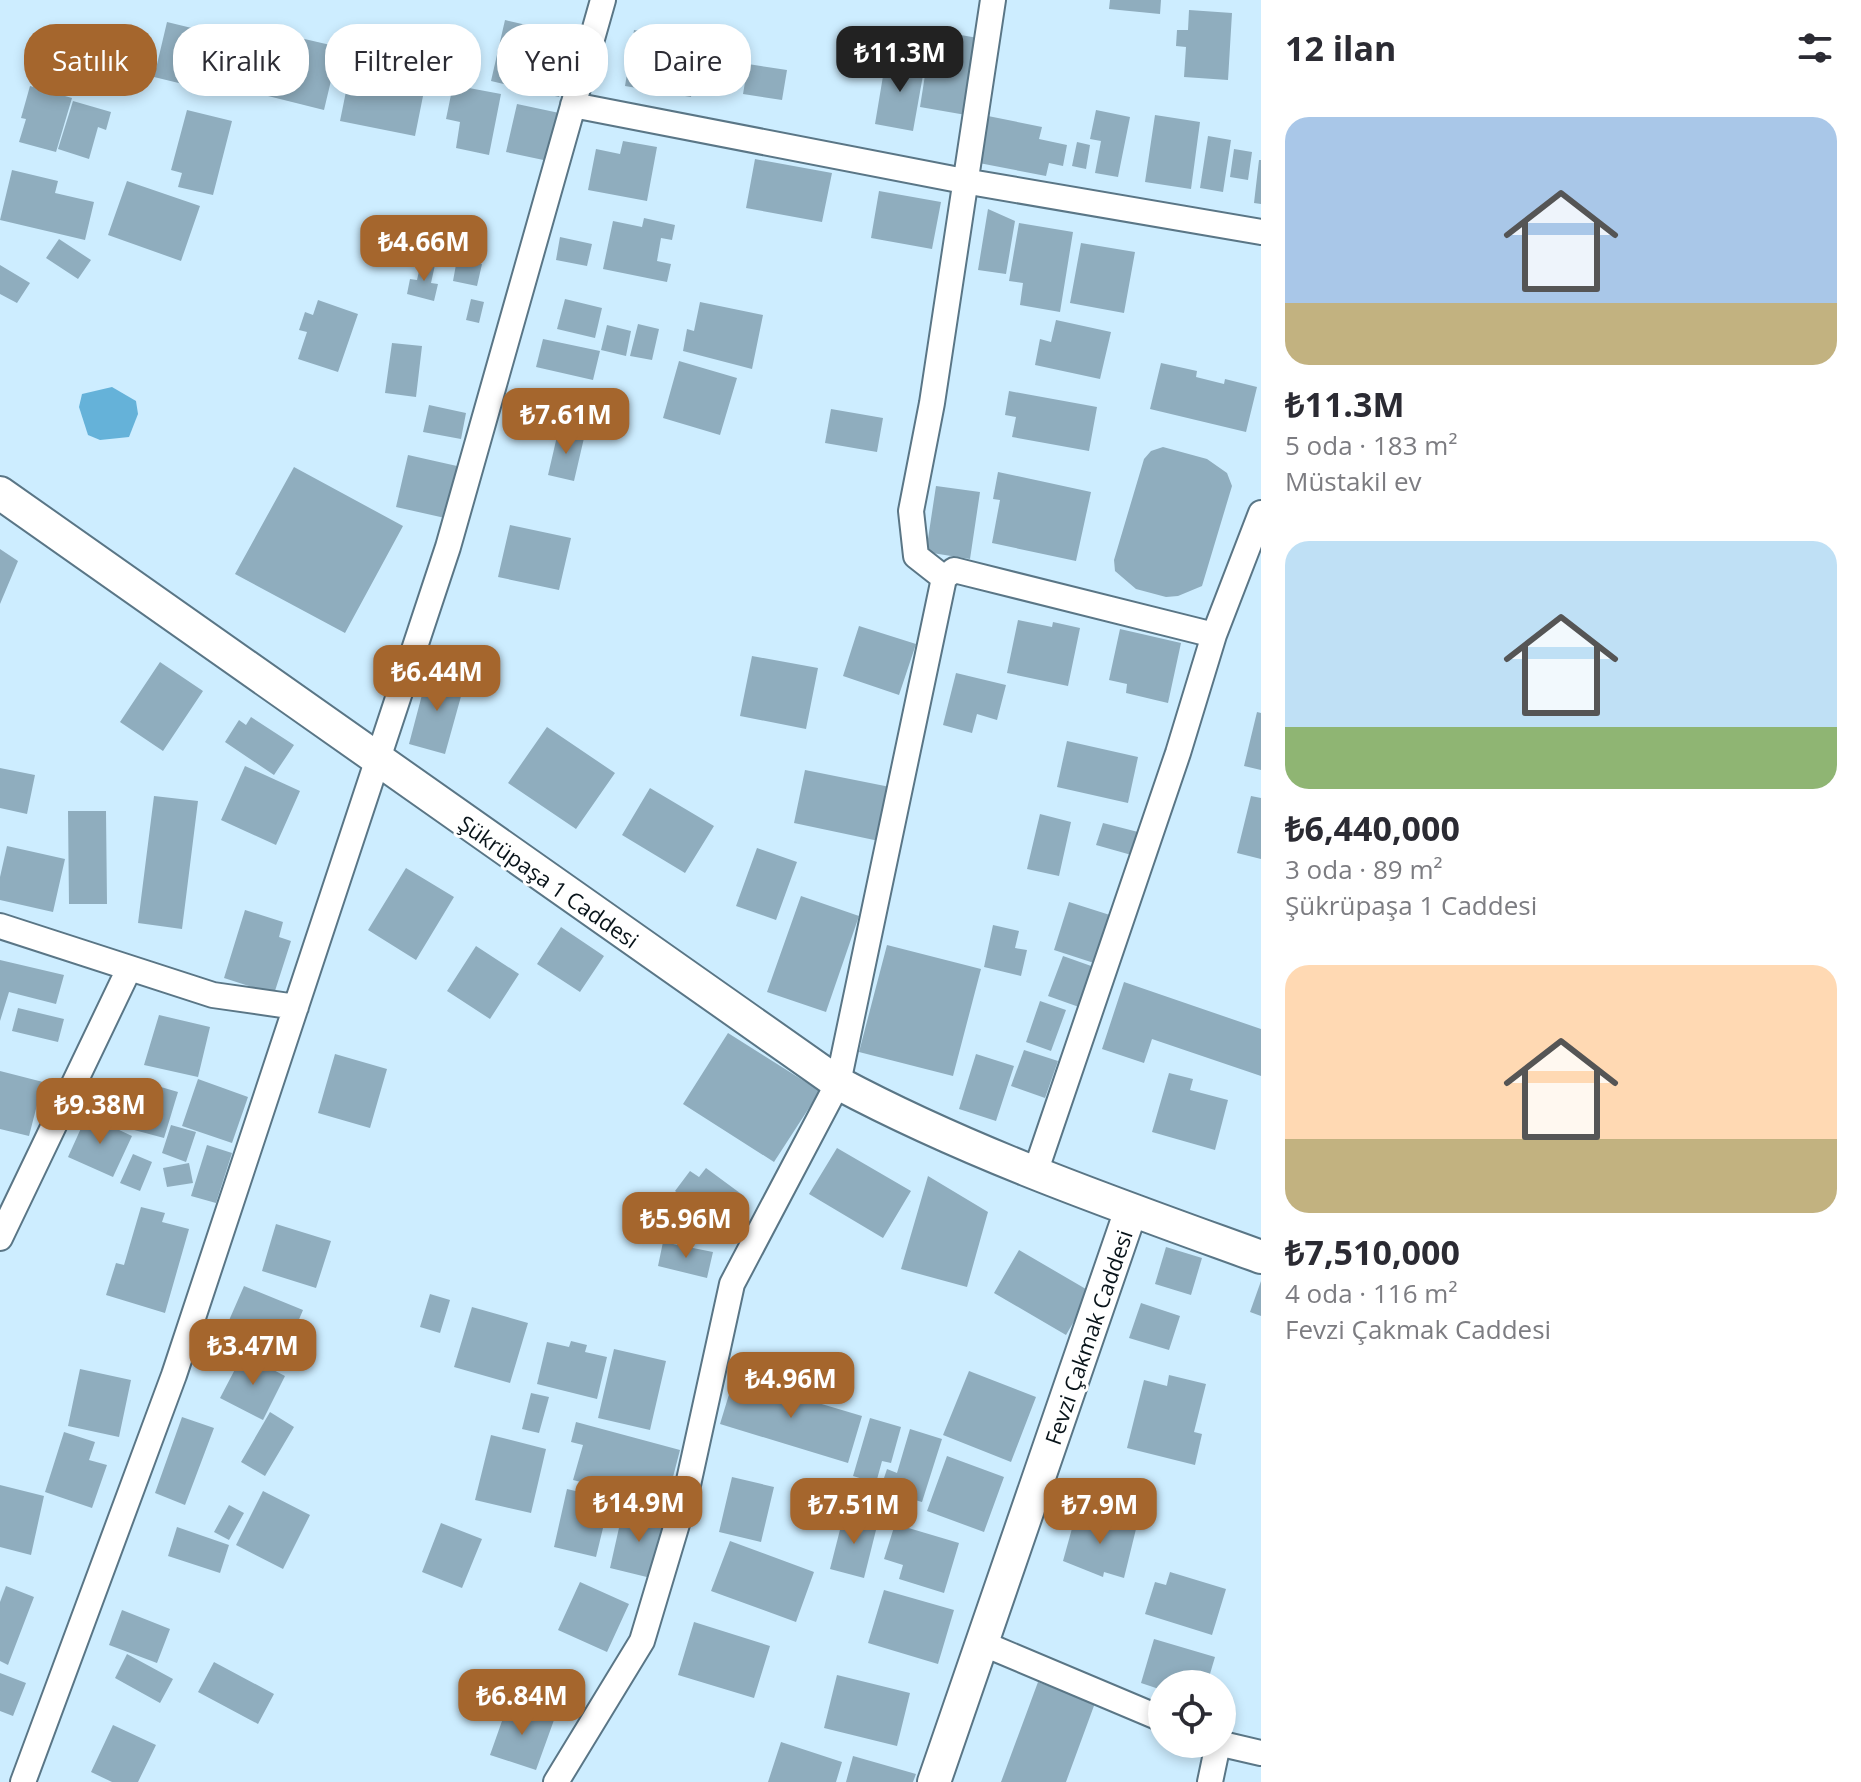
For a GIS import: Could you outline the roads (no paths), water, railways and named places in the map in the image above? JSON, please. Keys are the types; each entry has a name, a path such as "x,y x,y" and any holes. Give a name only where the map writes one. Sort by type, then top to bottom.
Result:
{"main road":[{"name":"Şükrüpaşa 1 Caddesi","path":"0,493 838,1083 895,1113 1035,1173 1261,1257"},
{"name":"Fevzi Çakmak Caddesi","path":"934,1782 1131,1210"}],"street":[{"path":"23,1782 174,1375 448,547 603,0"},
{"path":"944,578 916,556 911,511 932,403 993,0"},
{"path":"573,105 964,181 1261,232"},
{"path":"1035,1173 1178,753 1214,635 1261,513"},
{"path":"556,1782 642,1641 686,1494 732,1284 838,1083 944,578 954,570 1214,635"},
{"path":"0,926 128,971 213,995 296,1007"},
{"path":"0,1238 128,971"},
{"path":"984,1644 1148,1713"},
{"path":"1236,1748 1261,1753"},
{"path":"1210,1782 1216,1758"}],"water":[{"path":"112,387 136,401 138,414 129,437 100,440 88,435 79,407 82,394"}]}
